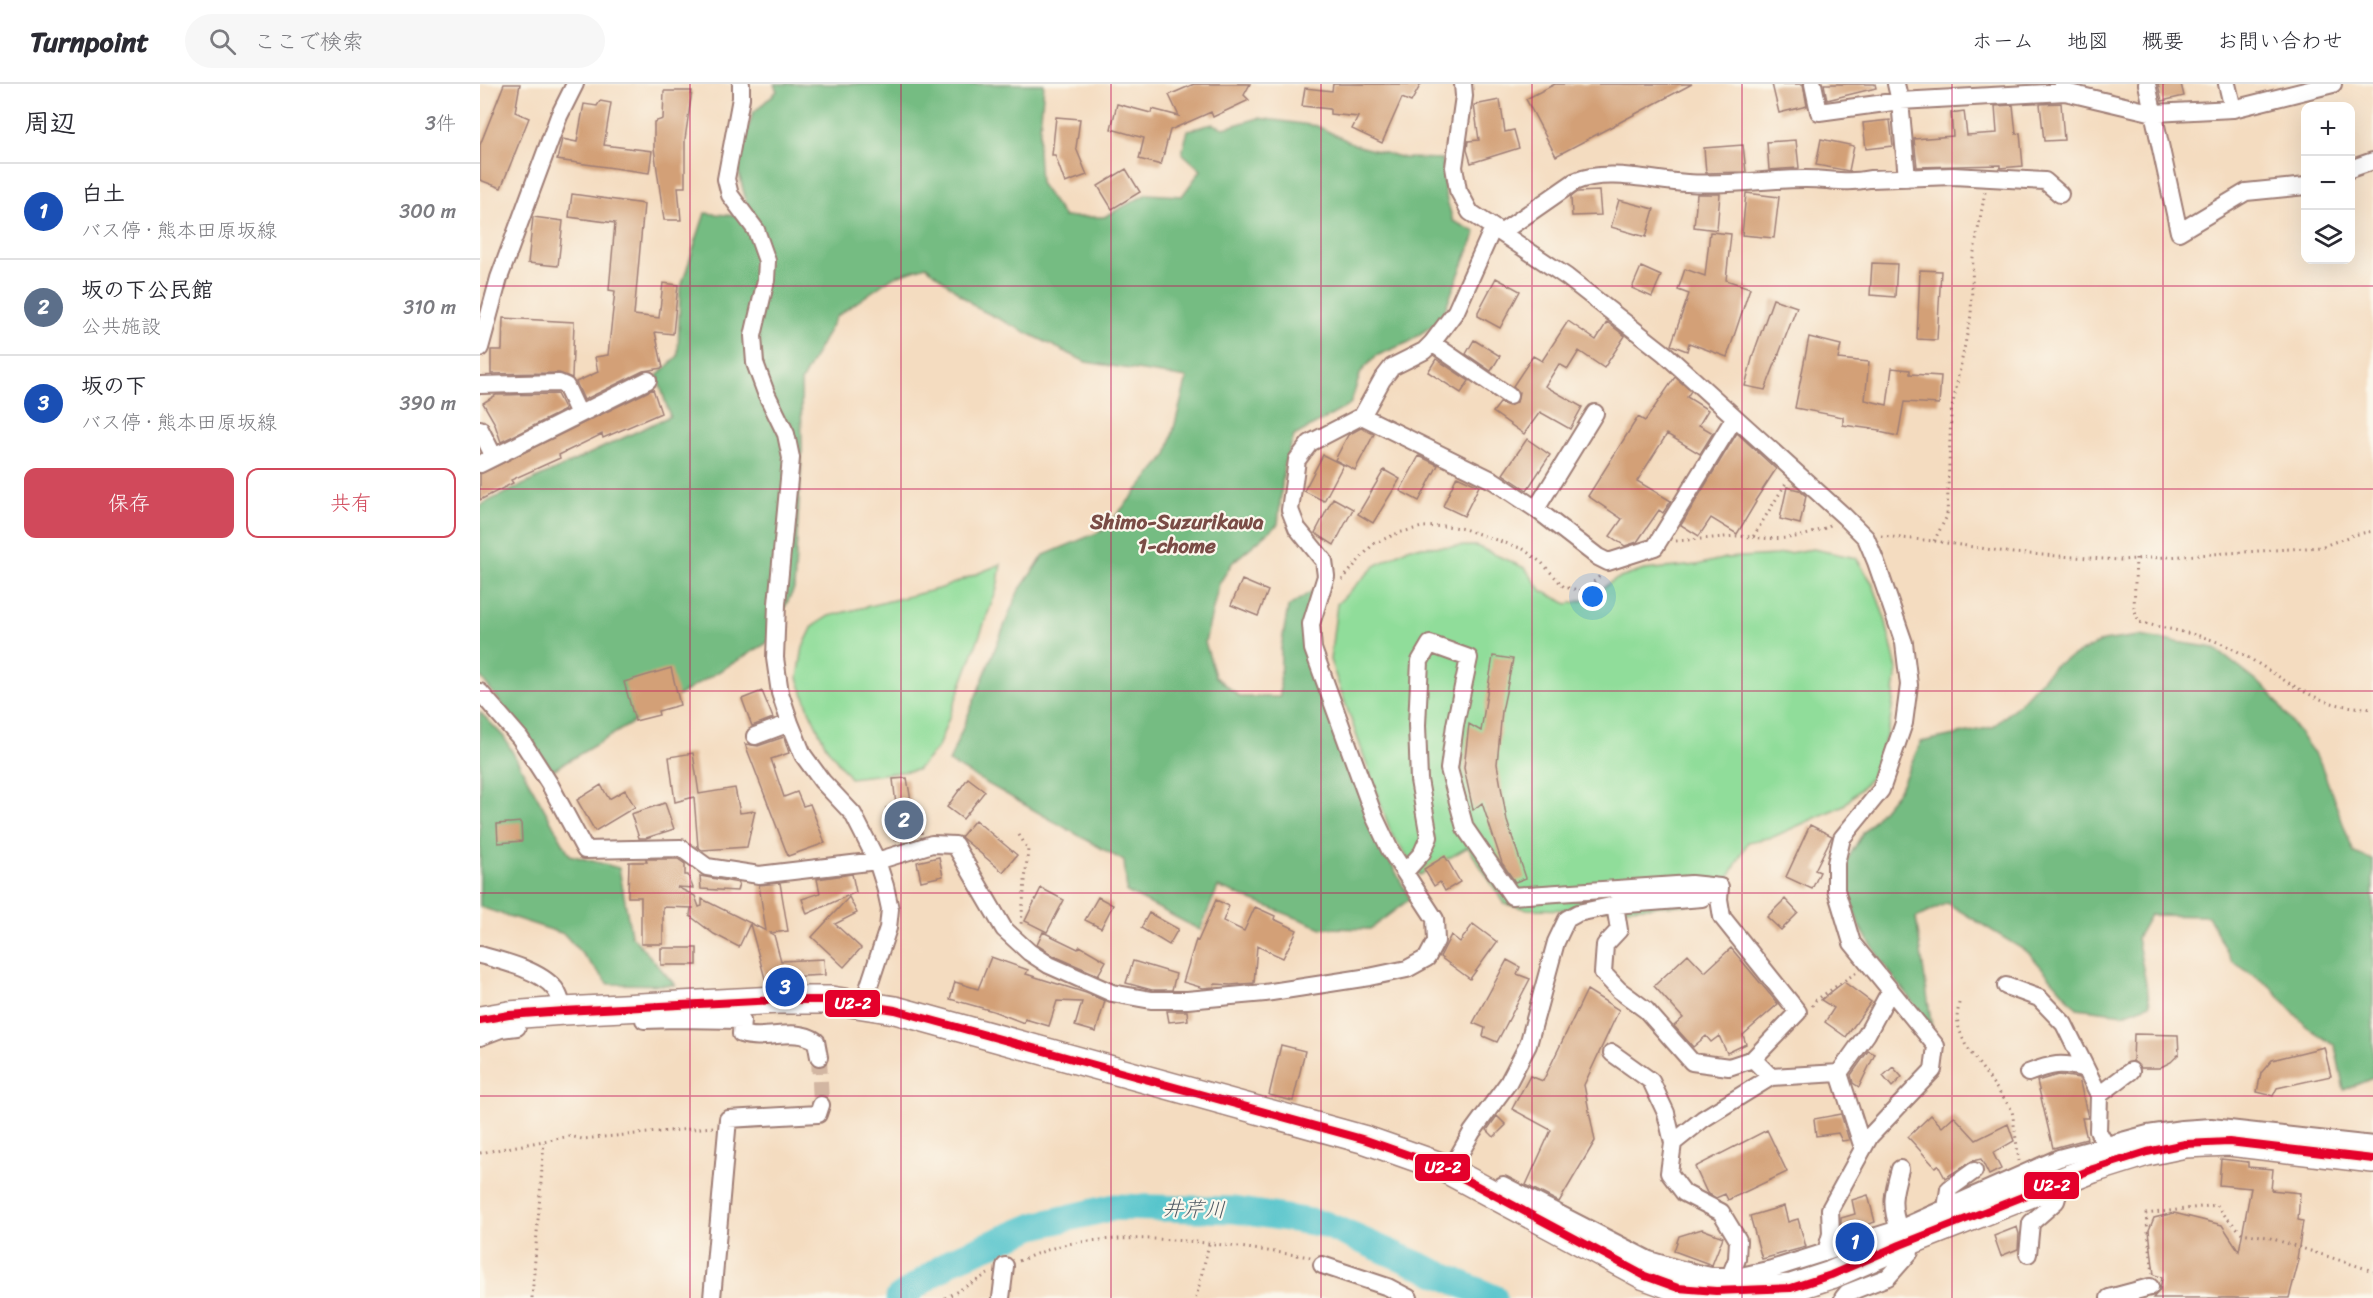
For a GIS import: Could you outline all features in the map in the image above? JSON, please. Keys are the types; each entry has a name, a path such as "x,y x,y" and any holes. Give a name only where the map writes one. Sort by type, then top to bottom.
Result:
{"main road":[{"path":"480,1020 509,1015 564,1011 671,1013 778,1000 831,1000 863,1004 962,1027 1366,1140 1440,1166 1645,1276 1678,1288 1753,1292 1791,1288 1831,1275 1898,1245 2093,1169 2185,1143 2229,1142 2339,1148 2373,1159"}],"street":[{"path":"480,348 503,267 559,116 575,84"},
{"path":"741,84 741,98 726,179 730,195 756,230 766,261 766,280 753,336 756,363 766,393 786,434 791,458 777,604 775,658 780,693 803,755 822,782 853,814 877,861 890,909 888,928 863,1004"},
{"path":"1463,84 1464,96 1454,167 1458,190 1470,212 1567,277 1665,354 1795,469 1844,516 1866,538 1904,643 1910,685 1904,723 1894,758 1881,790 1842,838 1836,863 1836,890 1852,943 1936,1046 1936,1058 1934,1070 1870,1136 1863,1148 1830,1209 1831,1233 1826,1252"},
{"path":"1813,84 1819,112 1981,90 2064,88 2154,113 2233,109 2313,86 2333,84"},
{"path":"1896,84 1900,101 1907,178"},
{"path":"2147,84 2179,232 2246,192 2301,186"},
{"path":"2227,84 2233,109"},
{"path":"2355,167 2373,161"},
{"path":"480,692 520,738 549,783 585,849 681,848 707,867 759,875 877,861 932,844 955,846 1004,929 1020,944 1049,964 1112,993 1151,1000 1187,1000 1254,994 1370,977 1407,969 1427,958 1436,941 1435,919 1390,850 1374,816 1314,649 1311,624 1326,576 1324,561 1297,528 1290,510 1298,460 1310,443 1362,416 1392,367 1424,351 1432,343 1456,311 1497,230 1585,177 1628,177 1691,183 1754,183 1806,179 1852,183 1870,178 1988,177 2045,181 2060,194"},
{"path":"1432,343 1509,396"},
{"path":"480,429 487,460 648,380"},
{"path":"480,385 559,383 566,386 579,414"},
{"path":"1536,508 1595,413"},
{"path":"1362,416 1494,481 1536,508 1598,558 1608,562 1654,547 1735,417"},
{"path":"1406,872 1422,853 1428,837 1419,780 1417,724 1420,661 1430,644 1469,658 1455,725 1449,769 1466,828 1512,896 1691,884 1720,887"},
{"path":"755,736 790,723"},
{"path":"1455,1162 1472,1132 1508,1083 1528,1045 1556,942 1567,920 1578,913 1615,905 1702,898 1720,887"},
{"path":"1615,905 1619,930 1605,945 1603,973 1619,990 1646,1010 1692,1062 1729,1067 1753,1059 1798,1012 1722,917 1720,887"},
{"path":"480,955 512,964 541,977 555,989 564,1011"},
{"path":"2006,986 2039,998 2064,1024 2099,1095 2098,1131 2106,1146"},
{"path":"1839,1073 1867,1034 1890,991"},
{"path":"480,1037 501,1029 671,1013 742,1020 741,1034 751,1037 791,1034 808,1036 816,1041 819,1057"},
{"path":"1612,1053 1651,1082 1666,1113 1673,1143 1669,1173 1684,1193 1721,1212 1738,1240 1737,1259 1730,1276"},
{"path":"1753,1059 1771,1077"},
{"path":"2028,1073 2050,1064 2066,1063 2086,1069"},
{"path":"2099,1095 2132,1071"},
{"path":"1673,1143 1703,1119 1771,1077 1839,1073"},
{"path":"1839,1073 1863,1148"},
{"path":"712,1298 728,1119 818,1114 821,1105"},
{"path":"1898,1245 1946,1208 2020,1174 2059,1158 2148,1134 2211,1127 2339,1148 2373,1145"},
{"path":"2339,1148 2358,1132 2373,1134"},
{"path":"1423,1148 1648,1260 1712,1276 1730,1276 1772,1269 1826,1252 1898,1245 2140,1162 2179,1155 2214,1152 2373,1170"},
{"path":"1843,1298 1847,1293 1888,1277 1898,1245 1893,1193 1900,1170"},
{"path":"1946,1208 1950,1189 1974,1171"},
{"path":"2028,1254 2031,1223 2056,1201 2059,1191"},
{"path":"1316,1261 1387,1293 1409,1298"},
{"path":"1001,1298 1005,1266"},
{"path":"2109,1298 2150,1287"}],"path":[{"path":"1934,541 1947,516 1951,413 1971,315 1973,257 1988,177"},
{"path":"1753,537 1795,469"},
{"path":"1654,547 1672,541 1701,537 1753,537 1775,541 1825,528 1844,516"},
{"path":"1322,592 1331,591 1373,544 1398,533 1422,527 1447,526 1464,529 1523,549 1542,563 1564,586 1584,591 1599,578 1608,562"},
{"path":"1866,538 1876,536 1934,541 2013,553 2120,560 2321,547 2373,531"},
{"path":"2136,558 2134,608 2139,622 2198,634 2229,647 2273,674 2331,703 2373,709"},
{"path":"1019,835 1028,849 1020,944"},
{"path":"1816,1000 1868,964"},
{"path":"1959,1003 1958,1023 1966,1046 2012,1110 2020,1174"},
{"path":"480,1153 570,1136 582,1139 727,1126"},
{"path":"531,1298 544,1142"},
{"path":"2150,1287 2154,1278 2146,1214 2217,1205 2242,1233 2267,1237 2373,1271"},
{"path":"945,1298 1005,1266 1078,1242 1137,1238 1209,1244 1316,1261"},
{"path":"1196,1298 1209,1244"}],"green space":[{"path":"774,84 1044,84 1038,150 1040,183 1064,217 1104,217 1147,194 1182,196 1201,170 1182,153 1188,130 1213,124 1224,128 1259,118 1317,126 1358,146 1404,158 1442,159 1445,193 1453,221 1476,232 1441,319 1409,342 1376,356 1361,372 1350,405 1294,436 1284,465 1278,524 1232,563 1219,584 1205,642 1215,676 1240,697 1280,697 1281,648 1288,607 1312,591 1307,618 1369,821 1410,899 1370,929 1322,928 1218,887 1200,930 1127,892 1124,861 949,762 1018,592 1044,555 1104,530 1167,455 1187,378 1086,362 977,308 926,266 893,277 836,317 801,382 802,451 794,589 767,643 553,770 480,676 480,505 670,416 657,376 678,356 680,290 705,213 750,217 737,165 753,113 777,91"},
{"path":"1476,546 1525,568 1542,591 1568,604 1588,599 1614,580 1644,570 1813,549 1856,558 1873,584 1885,619 1897,669 1890,723 1871,778 1844,805 1773,837 1748,842 1727,881 1702,904 1584,910 1528,909 1505,904 1468,847 1420,875 1391,833 1330,660 1337,604 1375,566 1410,547"},
{"path":"1001,564 997,589 938,747 917,770 850,778 826,746 809,710 798,678 803,647 813,626 829,616 942,588"},
{"path":"2139,636 2214,648 2269,691 2320,762 2354,853 2373,860 2373,1078 2344,1090 2335,1046 2306,1026 2271,987 2232,961 2208,916 2150,915 2137,938 2150,1004 2124,1014 2077,1008 2029,953 1947,903 1916,918 1932,1028 1885,966 1861,929 1847,895 1847,860 1863,833 1899,790 1921,742 1993,727 2019,704 2055,665 2103,641"},
{"path":"480,712 504,737 570,855 619,868 631,935 675,985 609,984 564,934 480,907"}],"building":[{"path":"504,84 520,84 515,112 529,118 501,188 480,180 480,145"},
{"path":"1194,84 1250,84 1244,95 1249,100 1213,117 1211,112 1170,130 1161,165 1139,159 1144,138 1111,129 1117,104 1151,113 1152,109 1179,116 1169,95"},
{"path":"1333,84 1421,84 1411,102 1402,98 1382,143 1352,129 1358,117 1330,114 1330,109 1302,106 1305,88 1332,91"},
{"path":"1555,84 1692,84 1556,156 1526,99"},
{"path":"1772,84 1803,84 1807,106 1779,113"},
{"path":"1824,84 1875,84 1876,88 1827,100"},
{"path":"2158,84 2181,84 2184,96 2162,101"},
{"path":"664,91 692,91 685,139 685,187 678,187 681,220 664,220 654,148 654,122 663,119"},
{"path":"1500,100 1505,132 1514,130 1519,148 1471,163 1467,150 1468,141 1479,140 1474,105"},
{"path":"600,101 611,103 604,145 652,151 649,173 557,160 562,139 577,142 584,104 597,106"},
{"path":"2061,103 2064,140 2044,141 2040,104"},
{"path":"2013,105 2016,134 2020,133 2023,166 1917,167 1914,139 1953,136 1951,113 1964,111 1967,135 1997,133 1995,106"},
{"path":"1056,117 1080,119 1076,148 1087,175 1065,183 1055,155 1052,155"},
{"path":"1890,120 1893,146 1866,149 1863,123"},
{"path":"1821,139 1854,146 1849,171 1816,165"},
{"path":"1796,140 1799,168 1769,170 1767,142"},
{"path":"1743,145 1746,172 1706,173 1704,148"},
{"path":"1126,169 1140,192 1112,209 1098,186"},
{"path":"1599,191 1601,215 1572,216 1571,197 1578,192"},
{"path":"1746,193 1779,197 1774,238 1742,235"},
{"path":"572,194 644,204 634,315 659,318 663,283 678,285 673,334 655,332 663,368 643,371 584,400 576,382 598,372 595,357 608,355 615,291 609,290 615,223 569,217"},
{"path":"1697,194 1720,194 1717,230 1694,227"},
{"path":"1619,200 1654,209 1646,237 1611,227"},
{"path":"533,217 563,221 558,266 528,263"},
{"path":"1710,232 1731,234 1726,280 1750,288 1727,357 1689,343 1687,351 1671,345 1689,294 1678,290 1685,269 1705,276"},
{"path":"1872,263 1897,264 1895,297 1870,295"},
{"path":"1641,267 1661,276 1652,297 1632,288"},
{"path":"1920,270 1941,271 1937,340 1917,339"},
{"path":"1496,278 1520,291 1500,328 1478,316"},
{"path":"1773,299 1797,307 1765,390 1745,386 1753,355"},
{"path":"503,318 574,322 572,378 559,373 491,374 491,350 502,350"},
{"path":"1568,321 1596,340 1607,322 1625,336 1604,368 1579,351 1568,369 1559,364 1545,386 1582,407 1570,429 1540,412 1524,434 1493,412 1500,403 1509,406 1517,402 1519,392 1513,386 1533,356 1542,361"},
{"path":"1809,337 1841,345 1838,359 1869,362 1865,400 1887,405 1892,368 1910,370 1910,374 1941,376 1939,404 1904,402 1898,436 1879,432 1880,430 1843,425 1843,417 1795,408"},
{"path":"1474,340 1500,356 1491,371 1466,354"},
{"path":"1436,359 1469,381 1461,393 1428,372"},
{"path":"1675,377 1691,391 1687,397 1708,410 1699,425 1713,433 1700,454 1667,434 1637,481 1671,501 1663,513 1659,510 1637,542 1625,546 1610,536 1622,519 1588,496 1638,417 1645,421"},
{"path":"653,389 661,413 603,438 602,434 559,455 560,458 511,480 513,483 480,500 480,474"},
{"path":"557,394 565,410 501,442 494,422 483,403 496,395"},
{"path":"1361,428 1374,434 1355,470 1335,460 1348,435"},
{"path":"1737,433 1776,469 1737,534 1711,518 1699,536 1681,525"},
{"path":"1527,439 1550,455 1527,490 1503,474"},
{"path":"1323,455 1343,465 1324,501 1304,491"},
{"path":"1419,456 1438,465 1419,501 1400,491"},
{"path":"1384,470 1400,479 1373,523 1358,514"},
{"path":"1457,476 1479,486 1464,516 1443,506"},
{"path":"1787,487 1799,490 1806,496 1800,524 1780,519"},
{"path":"1333,498 1353,509 1334,545 1315,533"},
{"path":"1242,580 1268,591 1258,616 1231,605"},
{"path":"1493,656 1513,659 1502,711 1497,764 1507,821 1526,878 1515,882 1502,863 1482,803 1473,810 1464,768 1469,724 1481,731"},
{"path":"671,668 680,705 658,711 659,715 635,721 624,682"},
{"path":"762,691 773,718 752,726 742,699"},
{"path":"784,737 789,753 771,759 784,797 797,792 803,806 810,804 825,843 788,856 745,744 758,746"},
{"path":"693,753 699,794 735,788 740,813 755,811 747,847 702,850 698,847 694,797 675,802 669,757"},
{"path":"907,778 911,801 922,833 895,840 886,808 896,805 893,779"},
{"path":"968,778 985,791 963,819 947,807"},
{"path":"601,785 609,799 625,790 635,807 595,831 577,800"},
{"path":"665,803 674,829 639,838 631,814"},
{"path":"975,820 1017,855 1003,872 961,837"},
{"path":"521,822 522,841 498,843 497,824"},
{"path":"1810,825 1832,836 1815,870 1820,872 1812,889 1786,877"},
{"path":"1445,856 1460,882 1445,891 1440,882 1434,886 1424,869"},
{"path":"939,857 943,876 921,881 917,862"},
{"path":"646,859 678,859 685,864 685,875 688,875 693,888 677,887 695,896 699,907 702,906 702,899 766,931 759,885 780,883 788,931 770,933 774,935 781,961 824,959 825,975 786,977 766,982 750,924 739,947 714,934 690,916 691,908 694,908 663,907 663,944 641,944 641,897 628,897 629,862 647,862"},
{"path":"852,874 856,892 807,914 802,899 820,893 817,879"},
{"path":"700,876 739,883 737,891 701,889"},
{"path":"1041,888 1064,900 1047,932 1025,921"},
{"path":"849,897 857,913 835,924 861,948 844,967 812,937"},
{"path":"1098,897 1113,905 1101,928 1085,920"},
{"path":"1785,899 1798,913 1781,930 1767,917"},
{"path":"1216,900 1229,906 1223,921 1244,931 1255,907 1297,930 1283,958 1257,946 1254,983 1215,984 1214,987 1203,988 1183,982 1196,940 1198,941"},
{"path":"1149,913 1178,929 1169,945 1141,928"},
{"path":"1473,924 1497,942 1470,979 1440,957 1451,935 1460,942"},
{"path":"1043,932 1078,949 1080,946 1106,961 1098,975 1054,956 1037,945"},
{"path":"661,948 697,948 697,965 661,965"},
{"path":"1731,948 1778,1004 1743,1035 1746,1044 1727,1053 1719,1036 1711,1042 1706,1036 1693,1047 1674,1026 1683,1018 1654,986 1688,954 1705,972"},
{"path":"991,957 1028,970 1026,974 1105,1001 1096,1032 1075,1026 1082,1002 1057,1001 1049,1026 1025,1019 1024,1023 993,1011 950,999 955,982 978,989"},
{"path":"1507,960 1520,967 1517,974 1530,979 1497,1042 1483,1036 1485,1028 1473,1023"},
{"path":"1133,961 1176,974 1172,990 1152,990 1126,983"},
{"path":"1844,982 1871,1002 1846,1037 1825,1022 1834,1008 1821,1000"},
{"path":"1587,990 1619,1010 1584,1085 1595,1141 1559,1202 1526,1185 1551,1130 1512,1109 1530,1076 1543,1081"},
{"path":"1167,1011 1187,1011 1188,1020 1169,1022"},
{"path":"2134,1034 2178,1035 2179,1054 2171,1062 2159,1068 2141,1068 2133,1061"},
{"path":"1281,1045 1305,1051 1293,1101 1269,1095"},
{"path":"2324,1047 2331,1076 2277,1088 2273,1096 2257,1092 2261,1073 2272,1060"},
{"path":"1868,1051 1875,1054 1859,1087 1853,1083 1851,1075"},
{"path":"1893,1067 1902,1077 1892,1087 1883,1076"},
{"path":"2058,1075 2079,1078 2088,1118 2082,1118 2087,1139 2053,1148 2037,1081"},
{"path":"1841,1114 1849,1140 1842,1141 1838,1133 1816,1136 1814,1119"},
{"path":"1931,1115 1942,1127 1954,1116 1976,1140 2008,1124 2014,1141 1993,1153 2001,1169 1989,1175 1981,1159 1972,1161 1945,1178 1938,1165 1935,1167 1908,1137"},
{"path":"1497,1116 1506,1125 1494,1137 1487,1130"},
{"path":"1767,1130 1787,1172 1728,1200 1725,1194 1716,1198 1707,1193 1695,1167"},
{"path":"2221,1159 2248,1162 2248,1167 2273,1169 2271,1190 2300,1193 2298,1220 2303,1221 2297,1259 2299,1260 2289,1298 2153,1298 2160,1290 2162,1277 2154,1275 2149,1230 2154,1218 2174,1213 2222,1225 2239,1251 2251,1188 2219,1185"},
{"path":"1868,1195 1875,1222 1841,1232 1841,1218 1855,1214 1852,1200"},
{"path":"1784,1206 1788,1222 1798,1219 1806,1247 1762,1259 1750,1216"},
{"path":"2017,1227 2018,1249 2001,1256 1994,1236"},
{"path":"1702,1229 1723,1237 1712,1265 1674,1251 1679,1236"}],"waterway":[{"name":"井芹川","path":"899,1298 953,1260 1034,1226 1115,1207 1234,1210 1324,1224 1494,1298"}],"tunnel":[{"path":"819,1057 821,1105"}],"transit line":[{"name":"U2-2","path":"480,1020 509,1015 564,1011 778,1000 831,1000 895,1010 1366,1140 1440,1166 1645,1276 1678,1288 1716,1291 1791,1288 1831,1275 1900,1245 2093,1169 2147,1152 2185,1144 2229,1142 2373,1159"}],"place":[{"name":"坂の下公民館","path":"904,820"},
{"name":"坂の下","path":"785,987"},
{"name":"白土","path":"1855,1242"}],"district":[{"name":"Shimo-Suzurikawa 1-chome","path":"1177,534"}]}
